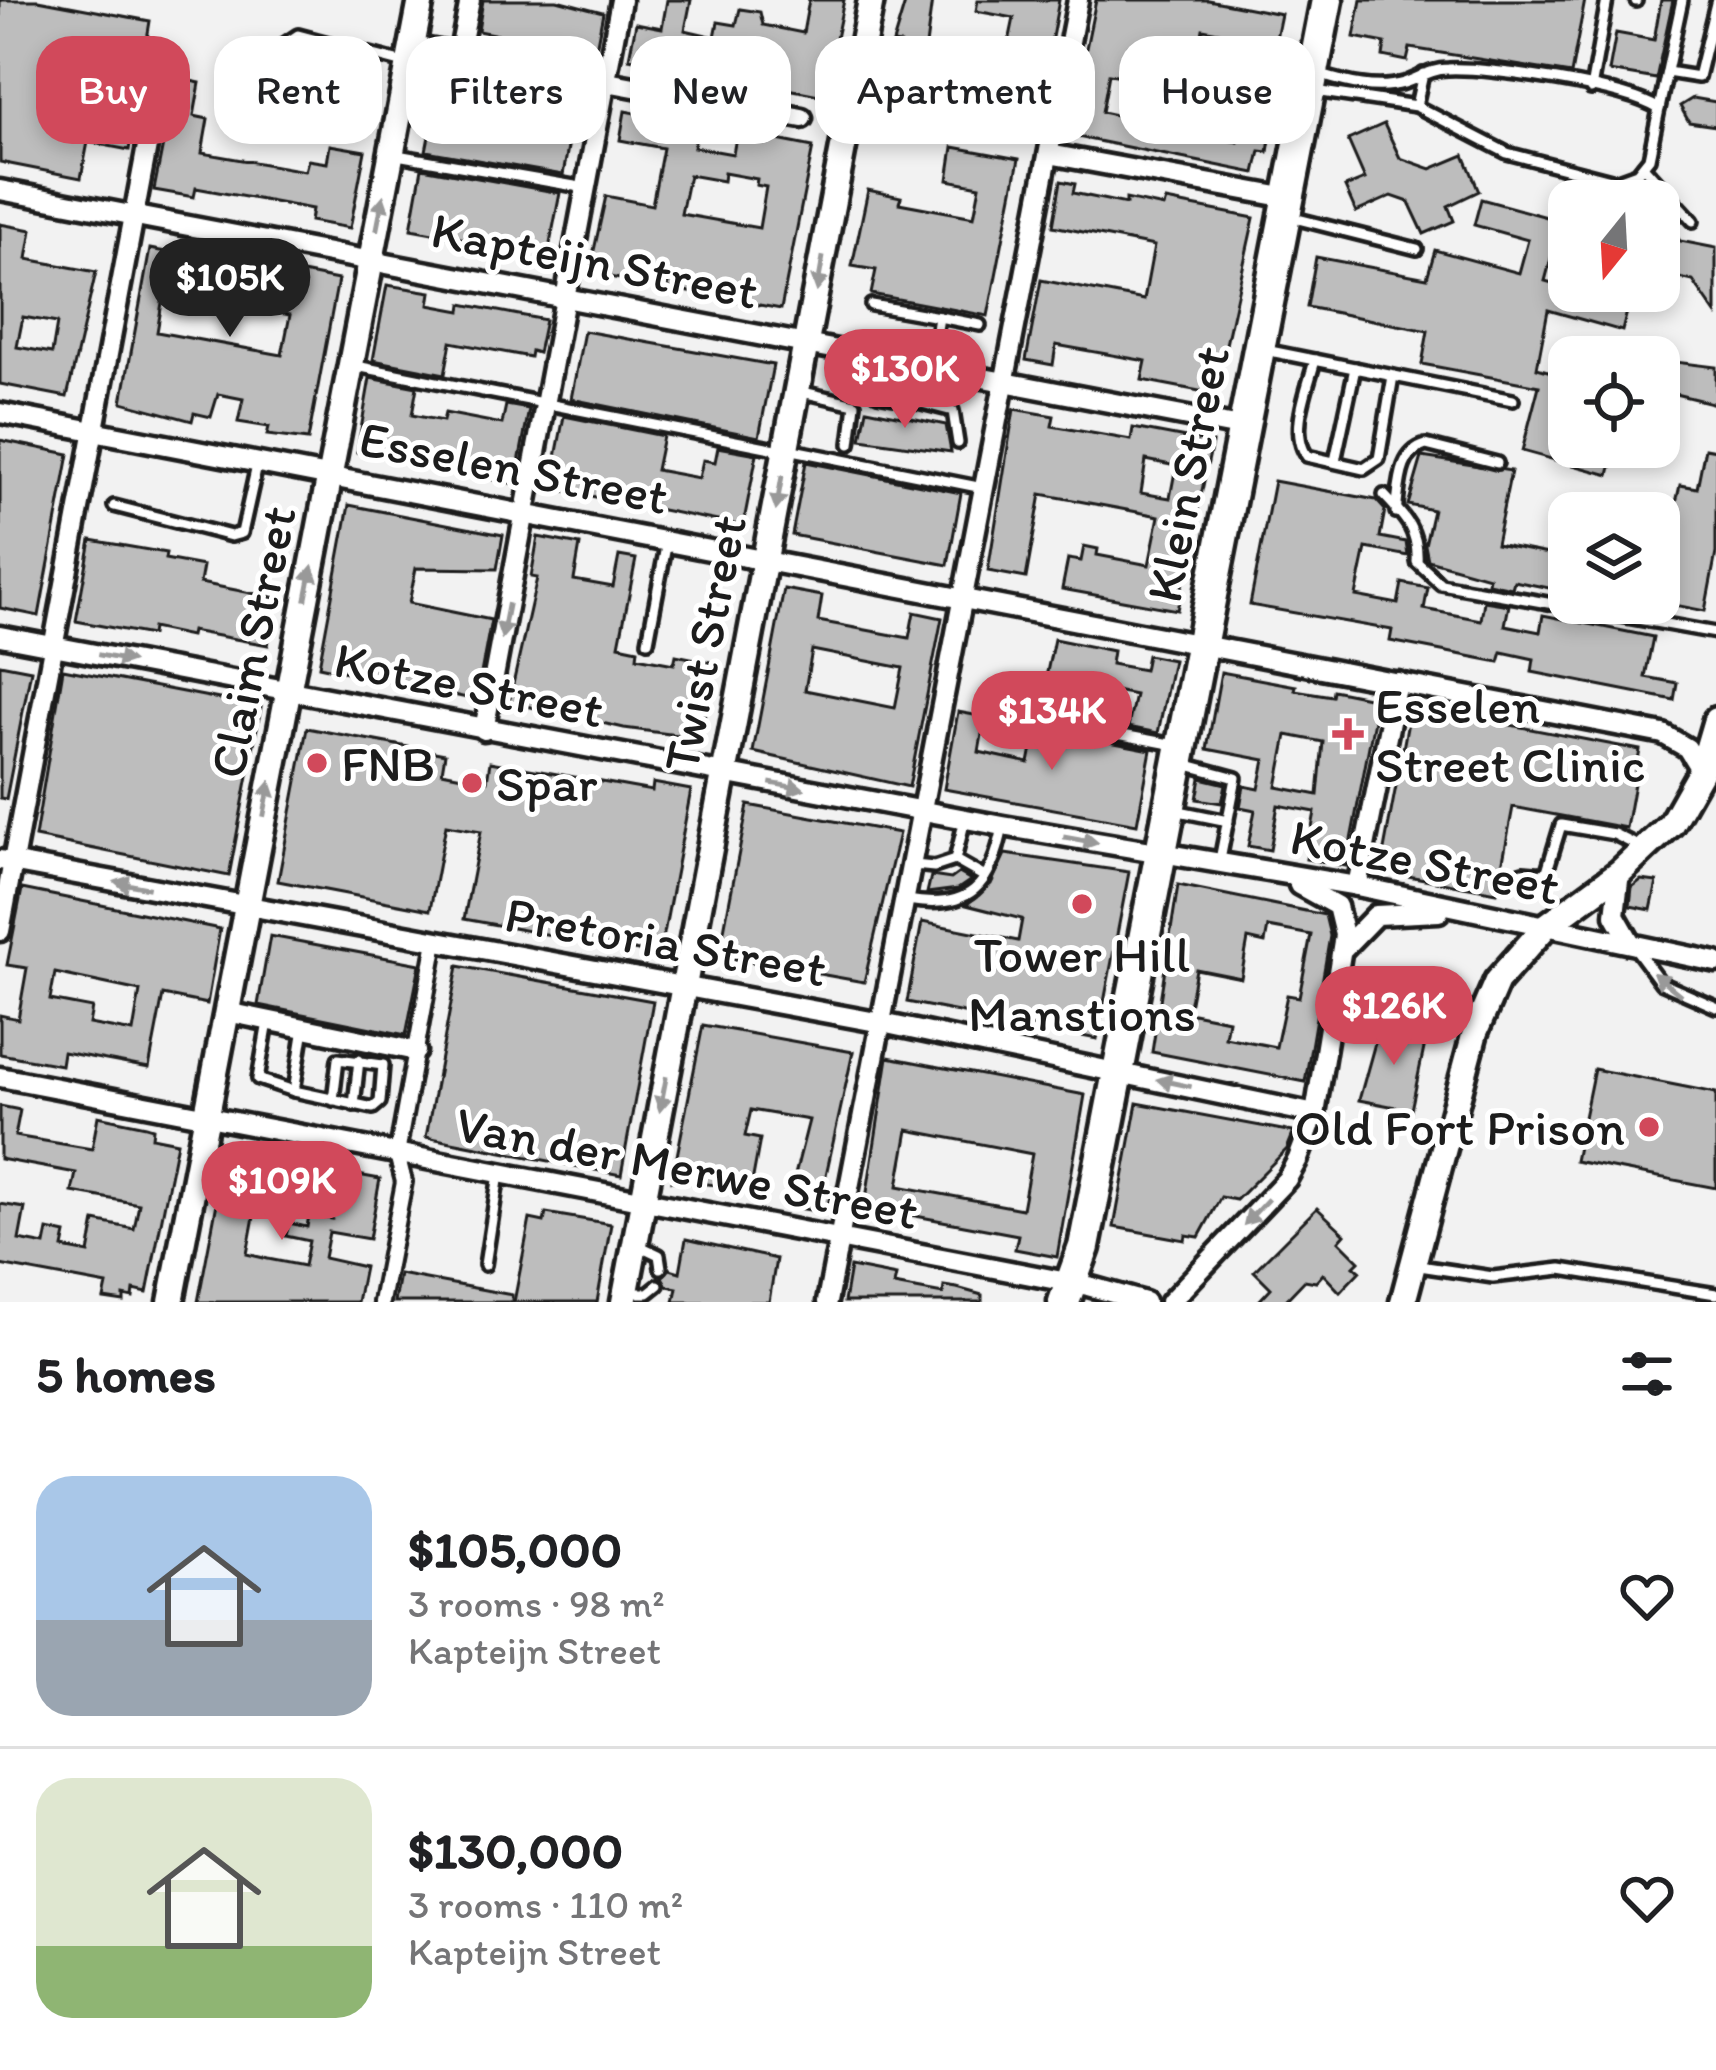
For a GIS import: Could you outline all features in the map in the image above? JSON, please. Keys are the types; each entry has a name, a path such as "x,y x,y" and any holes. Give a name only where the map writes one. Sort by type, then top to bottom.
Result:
{"main road":[{"name":"Klein Street","path":"1315,66 1327,0"},
{"name":"Klein Street","path":"1077,1293 1116,1071 1299,144"}],"street":[{"name":"Claim Street","path":"414,36 421,0"},
{"path":"463,36 470,0"},
{"path":"621,0 606,83 802,118"},
{"name":"Twist Street","path":"625,1297 871,0"},
{"path":"827,1302 1078,0"},
{"name":"Claim Street","path":"171,1302 406,80"},
{"path":"0,931 7,861 54,646 147,144"},
{"path":"484,730 594,144"},
{"path":"1049,154 1286,207"},
{"name":"Kapteijn Street","path":"0,190 1245,428"},
{"name":"Esselen Street","path":"0,413 1663,734 1687,748 1700,771"},
{"name":"Kotze Street","path":"0,637 924,812 1357,886 1716,962"},
{"path":"1357,886 1398,682"},
{"path":"1403,1302 1484,1006 1510,963 1545,927 1620,872 1670,824 1700,771 1716,720"},
{"name":"Pretoria Street","path":"7,861 882,1023 1315,1114"},
{"name":"Kotze Street","path":"1620,872 1615,915 1631,943"},
{"path":"1170,1302 1287,1179 1315,1114 1343,949 1337,906 1323,895 1267,873"},
{"path":"1343,949 1376,915 1480,913"},
{"path":"381,1302 404,1182 397,1154 436,941"},
{"path":"227,1012 416,1051"},
{"name":"Van der Merwe Street","path":"0,1077 840,1239 1077,1293 1145,1302"}],"lane":[{"path":"1592,89 1607,0"},
{"path":"1315,83 1417,106 1479,142 1545,164 1627,180 1643,166 1682,0"},
{"path":"1667,72 1698,76 1716,3"},
{"path":"1315,82 1373,86 1445,68 1592,89 1659,109"},
{"path":"1417,106 1423,74"},
{"path":"391,154 586,188"},
{"path":"1643,166 1693,221"},
{"path":"1286,207 1417,249"},
{"path":"872,305 980,325"},
{"path":"910,400 939,317"},
{"path":"1259,349 1513,400"},
{"path":"1315,360 1298,436 1306,456 1364,469 1379,459 1393,376"},
{"path":"351,365 983,488"},
{"path":"1335,461 1354,368"},
{"path":"798,392 855,404 850,443"},
{"path":"878,394 953,411 958,443"},
{"path":"1396,512 1406,459 1415,448 1426,445 1497,463"},
{"path":"114,506 231,536 242,533 258,461"},
{"path":"1384,495 1419,538 1417,562 1442,584 1716,633"},
{"path":"649,641 667,541"},
{"path":"1002,712 1178,754 1235,776 1219,866"},
{"path":"1167,809 1228,820"},
{"path":"955,860 965,819"},
{"path":"1523,872 1546,874 1561,825 1614,834 1646,850"},
{"path":"907,900 941,906 958,902 985,878 1003,826"},
{"path":"914,865 934,867 955,860 985,878"},
{"path":"1631,943 1661,983 1694,1003 1716,1007"},
{"path":"268,1021 258,1079 294,1091 354,1105 378,1107 386,1070 359,1060 338,1060 333,1100"},
{"path":"294,1091 304,1028"},
{"path":"354,1105 359,1060"},
{"path":"485,1265 500,1174"},
{"path":"634,1245 659,1255 662,1268"},
{"path":"1414,1264 1493,1277 1561,1269 1716,1294"},
{"path":"625,1297 648,1293 658,1285"}],"building":[{"path":"0,0 38,0 150,21 148,36 36,36 36,144 88,144 81,178 0,162"},
{"path":"483,0 557,0 603,12 598,36 503,36 478,31"},
{"path":"667,0 691,0 685,30 711,36 633,36 636,23 662,28"},
{"path":"809,0 844,0 836,36 815,36 815,94 791,90 791,36 715,36 718,22 736,25 740,9 760,12 763,25 803,33"},
{"path":"906,0 932,0 927,36 895,36"},
{"path":"978,0 1059,0 1052,36 1010,36 1014,18 976,11"},
{"path":"1096,0 1208,0 1281,14 1276,36 1203,29 1202,36 1119,36 1119,75 1109,74 1102,112 1119,116 1119,144 1269,144 1268,152 1260,151 1255,173 1095,140 1095,36 1089,36"},
{"path":"1361,0 1585,0 1571,74 1410,48 1407,61 1383,56 1385,43 1354,37"},
{"path":"1661,0 1673,0 1656,79 1609,71 1616,33 1654,40"},
{"path":"190,81 200,83 194,116 208,119 202,153 305,171 308,160 327,163 330,145 365,151 350,228 310,221 312,209 196,188 194,197 154,190 163,144 190,144"},
{"path":"1693,98 1716,102 1716,126 1689,122 1680,106"},
{"path":"625,111 630,112 630,142 620,140"},
{"path":"1384,124 1400,158 1431,169 1464,155 1479,191 1448,206 1454,221 1424,234 1409,202 1392,196 1356,212 1345,187 1365,179 1348,140"},
{"path":"98,144 130,144 129,150"},
{"path":"427,144 569,144 563,175 426,151"},
{"path":"642,144 695,144 733,154 735,144 813,147 781,309 668,288 669,283 589,273 606,196 652,205 663,148","holes":["724,173 757,179 756,185 766,187 759,228 681,214 689,175 723,181"]},
{"path":"953,147 1019,159 988,316 871,294 876,270 852,266 868,190 901,197 899,203 974,217 980,186 948,180"},
{"path":"422,168 560,193 548,254 411,229"},
{"path":"1061,181 1075,184 1073,193 1126,204 1126,199 1164,207 1166,201 1254,218 1215,394 1142,380 1146,361 1056,345 1053,365 1026,360 1041,280 1144,300 1154,246 1053,226"},
{"path":"1481,199 1548,217 1548,310 1537,368 1548,371 1548,458 1522,451 1539,386 1422,364 1428,331 1307,307 1316,257 1427,278 1435,250 1519,273 1528,240 1474,225"},
{"path":"0,224 32,230 27,259 96,272 67,397 0,384","holes":["23,317 57,323 52,353 17,347"]},
{"path":"1680,241 1716,248 1716,314 1693,281 1680,278"},
{"path":"150,249 181,255 182,250 338,280 308,440 267,435 269,427 238,422 243,399 218,394 211,417 194,413 192,421 122,402","holes":["164,291 290,315 282,355 157,332"]},
{"path":"387,285 431,292 429,305 461,311 462,304 545,320 538,353 531,351 530,357 451,342 445,374 373,360"},
{"path":"1555,312 1627,312 1622,331"},
{"path":"584,331 773,365 759,437 571,399"},
{"path":"1680,363 1716,367 1716,404 1680,395"},
{"path":"370,378 417,387 412,415 443,421 445,413 502,424 506,405 529,409 515,484 357,452"},
{"path":"867,409 946,425 951,452 861,439"},
{"path":"1014,409 1054,416 1052,426 1131,440 1133,428 1212,443 1177,610 1062,589 1068,559 1081,561 1084,546 1098,549 1097,555 1149,565 1159,516 1041,494 1026,578 988,571","holes":["1146,460 1176,466 1170,498 1141,493"]},
{"path":"564,416 663,436 656,470 699,478 703,460 715,462 718,447 757,454 743,526 550,488"},
{"path":"0,440 69,454 39,616 0,608"},
{"path":"1705,448 1716,450 1716,553 1705,611 1680,606 1678,492 1680,485 1697,488"},
{"path":"1422,457 1511,471 1496,544 1548,554 1548,588 1514,581 1512,588 1488,583 1489,577 1428,560 1425,545 1433,510 1408,505"},
{"path":"806,462 961,493 948,565 792,535"},
{"path":"1584,468 1611,468 1609,475"},
{"path":"1274,481 1376,500 1385,510 1380,537 1406,542 1408,556 1366,548 1356,596 1398,604 1402,583 1428,588 1424,609 1481,620 1484,601 1509,605 1505,625 1540,632 1543,615 1548,616 1548,624 1588,624 1653,637 1645,677 1677,683 1674,700 1532,672 1534,659 1502,652 1499,662 1390,641 1392,630 1250,605"},
{"path":"349,505 503,535 497,569 416,568 409,603 491,620 476,700 319,666"},
{"path":"538,537 580,545 574,580 613,587 619,556 636,559 619,645 638,649 637,657 674,664 676,655 715,663 700,738 624,728 509,702 537,578 531,577"},
{"path":"91,540 166,553 165,559 203,566 200,583 277,598 268,645 191,631 190,636 152,628 151,635 76,621"},
{"path":"784,589 822,596 818,621 909,638 914,612 942,618 909,787 753,752","holes":["812,650 903,668 895,708 805,690"]},
{"path":"1054,639 1113,651 1111,664 1144,670 1147,655 1173,660 1158,733 1128,727 1135,695 1085,685 1078,717 1039,710"},
{"path":"0,664 31,670 6,799 0,798"},
{"path":"63,669 261,707 229,876 35,837"},
{"path":"1221,672 1296,686 1295,690 1332,696 1333,690 1378,699 1346,866 1306,859 1315,812 1278,805 1270,850 1248,846 1255,810 1240,807 1244,786 1259,789 1265,760 1207,749","holes":["1287,735 1323,742 1318,795 1277,787"]},
{"path":"1411,706 1640,750 1626,828 1513,807 1497,892 1380,871"},
{"path":"958,712 985,717 979,752 1029,763 1036,728 1151,750 1137,824 944,789"},
{"path":"307,728 445,754 442,772 487,781 490,762 652,791 653,783 691,790 660,955 464,919 481,831 446,825 430,910 278,881"},
{"path":"1201,778 1226,784 1222,803 1197,799"},
{"path":"748,805 899,833 864,982 719,956"},
{"path":"1005,854 1129,872 1097,1039 907,1002 922,922 1018,941 1022,919 966,905 991,884"},
{"path":"959,873 971,880 958,889 927,893 931,876 951,879"},
{"path":"1641,880 1657,882 1651,910 1630,906 1632,887"},
{"path":"1178,885 1325,915 1330,936 1305,1082 1152,1052","holes":["1268,927 1311,935 1299,997 1287,995 1276,1047 1225,1037 1228,1020 1188,1012 1196,969 1241,978 1248,939 1265,943"]},
{"path":"22,889 220,929 207,1004 163,995 149,1068 63,1052 61,1065 0,1054 0,1015 18,1019 27,968 7,965","holes":["55,973 140,991 133,1032 89,1024 92,1008 50,1000"]},
{"path":"270,936 420,964 406,1035 258,1005"},
{"path":"458,966 653,1001 621,1175 426,1137"},
{"path":"703,1025 853,1052 824,1184 831,1189 827,1213 787,1206 809,1120 751,1110 745,1136 760,1139 751,1188 672,1181"},
{"path":"1380,1025 1427,1034 1411,1110 1359,1100"},
{"path":"888,1057 1085,1095 1057,1257 1015,1249 1018,1235 894,1212 892,1223 863,1218","holes":["908,1130 1032,1154 1022,1209 898,1186"]},
{"name":"Old Fort Prison","path":"1594,1069 1716,1093 1716,1188 1575,1161"},
{"path":"1137,1103 1293,1134 1287,1149 1236,1200 1221,1197 1199,1237 1186,1235 1185,1240 1114,1227"},
{"path":"0,1106 20,1110 15,1136 92,1149 98,1116 153,1128 152,1137 177,1142 147,1293 134,1290 133,1298 124,1296 124,1302 104,1299 107,1285 0,1265 0,1204 25,1208 19,1240 45,1245 48,1230 66,1234 63,1248 89,1253 95,1221 134,1229 139,1204 72,1192 76,1173 0,1159"},
{"path":"227,1151 265,1158 247,1254 304,1266 309,1241 286,1236 289,1223 307,1227 309,1215 332,1219 341,1172 380,1179 369,1239 329,1232 324,1258 364,1267 357,1302 198,1302"},
{"path":"1317,1208 1345,1234 1339,1241 1359,1261 1354,1266 1360,1271 1340,1292 1323,1274 1316,1282 1305,1280 1284,1302 1258,1302 1271,1288 1254,1271"},
{"path":"546,1213 611,1224 597,1302 514,1302 530,1219 544,1222"},
{"path":"686,1239 776,1259 769,1302 674,1302 677,1288 667,1286 662,1277 670,1269 680,1272"},
{"path":"850,1267 896,1276 894,1285 943,1294 944,1286 957,1288 982,1295 982,1302 844,1302"},
{"path":"399,1274 512,1295 512,1302 394,1302"}],"place":[{"name":"Esselen Street Clinic","path":"1348,734"},
{"name":"FNB","path":"317,763"},
{"name":"Spar","path":"472,783"},
{"name":"Tower Hill Manstions","path":"1082,904"},
{"name":"Old Fort Prison","path":"1649,1127"}]}
